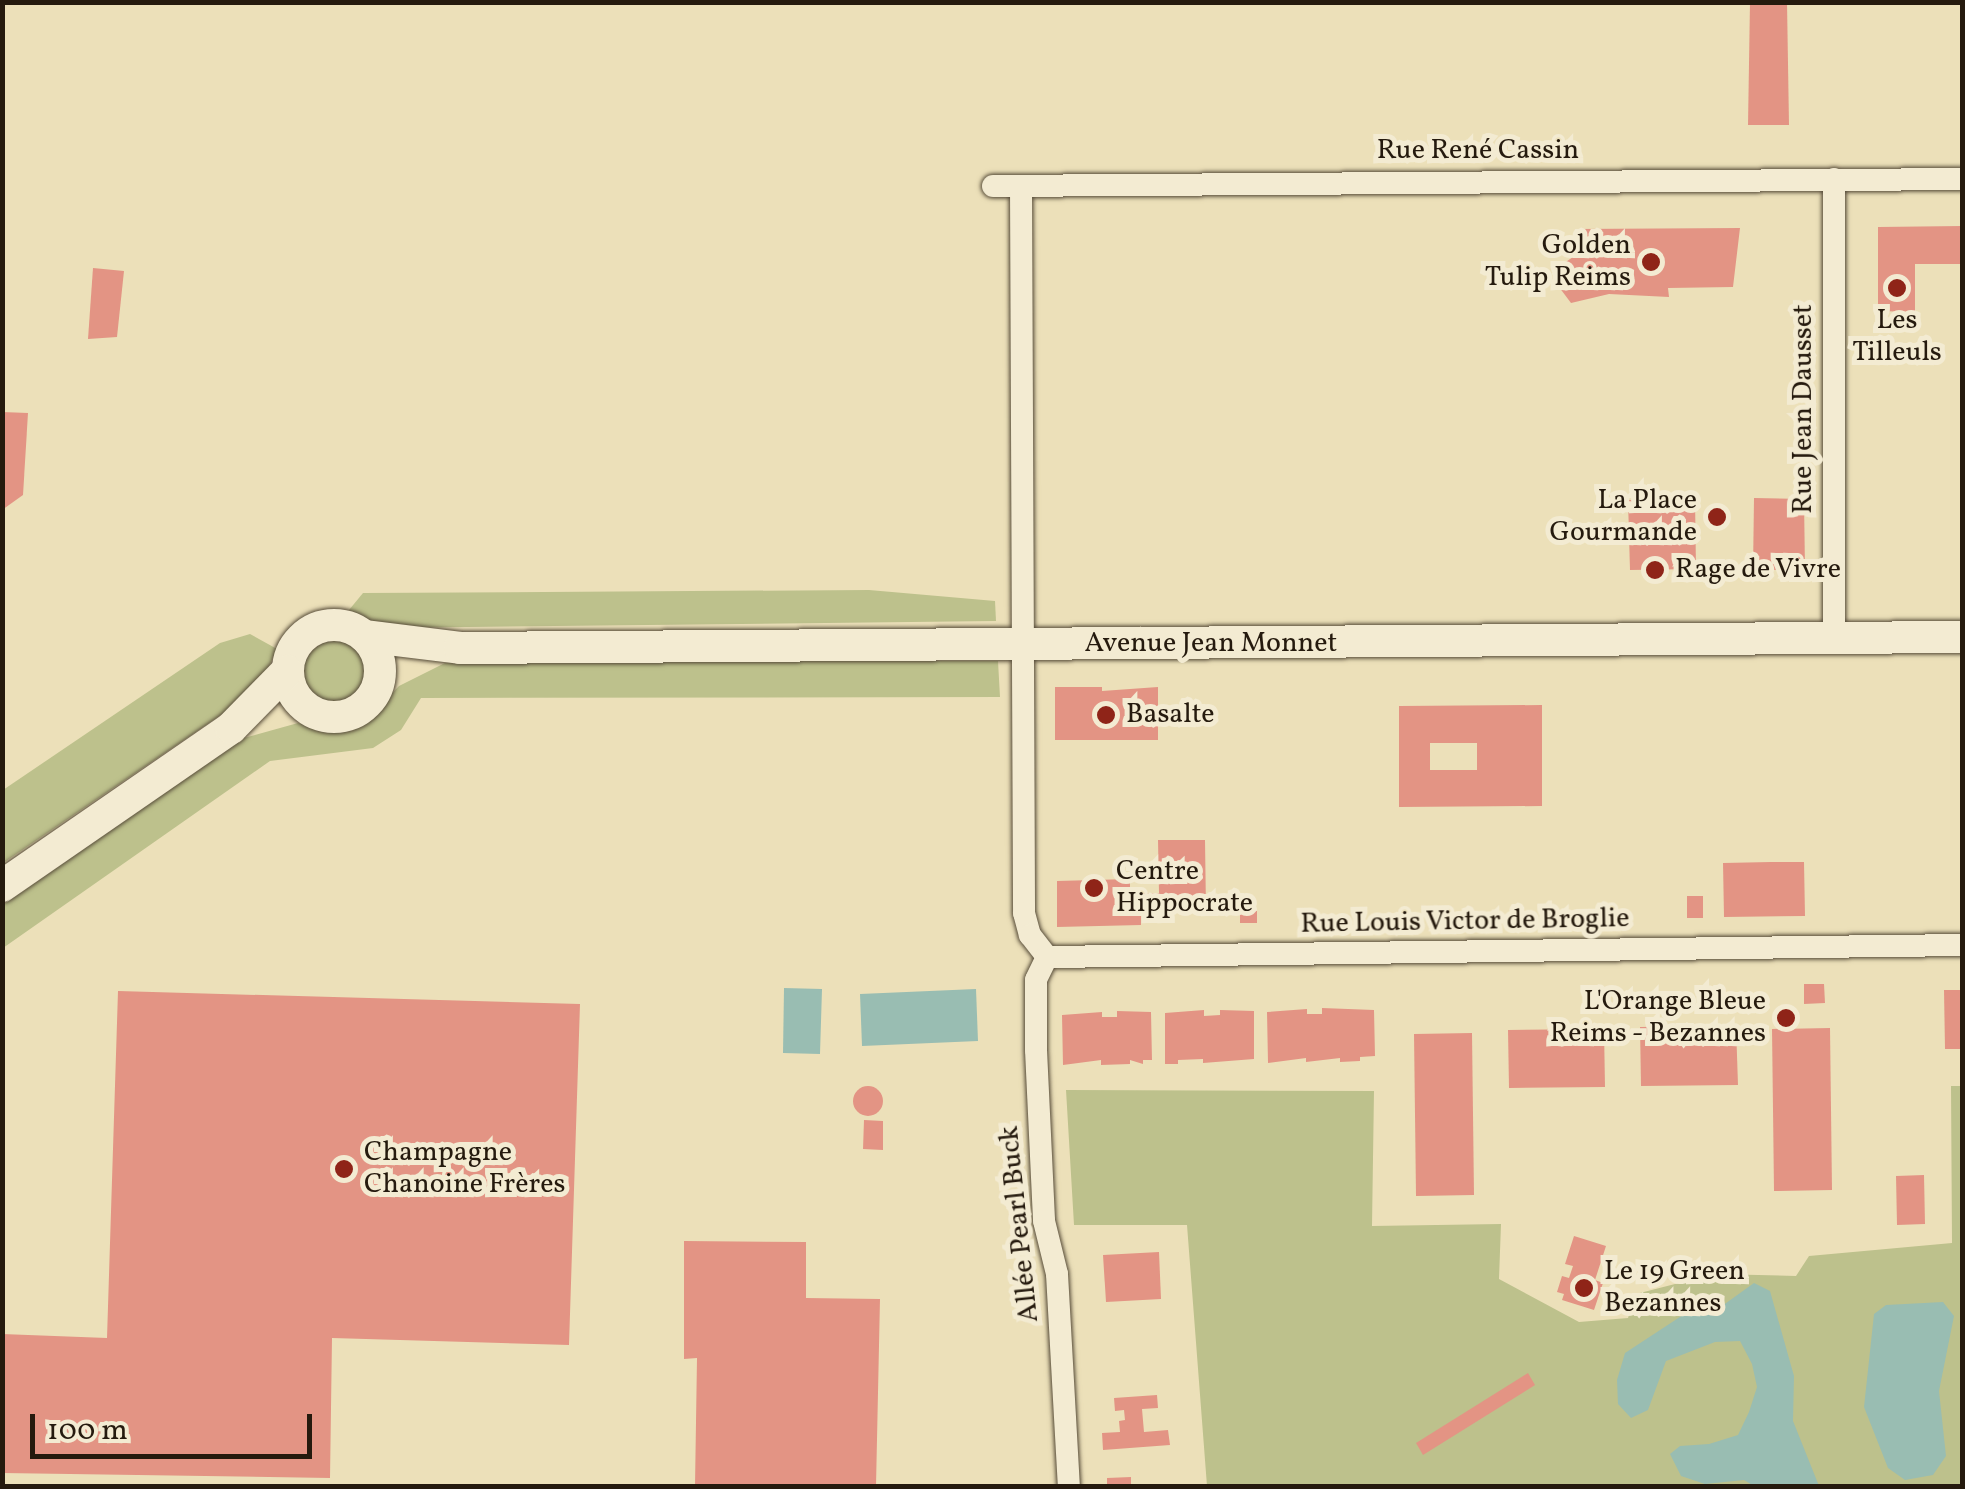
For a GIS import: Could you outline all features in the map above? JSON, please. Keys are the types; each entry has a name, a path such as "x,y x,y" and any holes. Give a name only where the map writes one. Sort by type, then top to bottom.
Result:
{"street":[{"name":"Rue Jean Dausset","path":"1834,179 1834,640"},
{"name":"Rue René Cassin","path":"993,186 1962,179"},
{"path":"1021,188 1024,913 1030,935 1047,957"},
{"path":"2,886 232,728 287,672 297,643 308,633 336,625 364,636 379,660 376,690 368,703 340,717 310,711 232,728"},
{"name":"Avenue Jean Monnet","path":"364,636 460,648 1962,637"},
{"name":"Avenue Jean Monnet","path":"376,690 412,664 460,648"},
{"path":"287,672 290,687 310,711"},
{"name":"Rue Louis Victor de Broglie","path":"1047,957 1962,945"},
{"name":"Allée Pearl Buck","path":"1047,957 1036,980 1037,1069 1044,1221 1057,1274 1069,1486"}],"green space":[{"path":"869,590 995,601 996,621 380,628 349,610 363,593"},
{"path":"250,634 277,649 265,675 228,710 3,863 3,790 220,643"},
{"path":"334,640 357,649 366,672 357,695 334,704 311,695 302,672 311,649"},
{"path":"449,661 998,661 1000,697 421,698 401,730 373,748 270,761 3,948 3,905 244,738 298,723 336,732 361,726 399,686"},
{"path":"1951,1086 1962,1086 1962,1486 1207,1486 1187,1225 1074,1225 1066,1090 1374,1091 1372,1226 1501,1224 1499,1279 1579,1322 1628,1318 1636,1294 1714,1274 1796,1276 1809,1256 1952,1243"}],"water":[{"path":"784,988 822,989 820,1054 783,1053"},
{"path":"976,989 978,1041 862,1046 860,994"},
{"path":"1754,1283 1770,1291 1794,1376 1793,1421 1819,1486 1754,1486 1744,1480 1705,1484 1681,1476 1670,1454 1680,1446 1709,1444 1738,1435 1749,1412 1757,1387 1752,1364 1740,1341 1715,1342 1666,1361 1648,1410 1631,1418 1618,1404 1617,1380 1625,1353 1686,1313 1715,1311"},
{"path":"1943,1302 1954,1316 1939,1391 1946,1456 1933,1475 1905,1480 1888,1468 1864,1407 1874,1314 1886,1305"}],"building":[{"path":"1750,2 1787,2 1789,125 1748,125"},
{"name":"Les Tilleuls","path":"1962,226 1962,264 1915,264 1915,312 1878,311 1878,227"},
{"name":"Golden Tulip Reims","path":"1740,228 1733,287 1668,288 1669,297 1609,294 1571,303 1556,283 1554,270 1573,257 1575,229"},
{"path":"93,268 124,271 117,337 88,339"},
{"path":"2,412 28,413 23,495 2,510"},
{"path":"1754,498 1804,499 1805,570 1753,570"},
{"path":"1695,499 1696,569 1630,570 1628,500"},
{"name":"Basalte","path":"1055,687 1102,687 1102,691 1158,687 1158,740 1055,740"},
{"path":"1542,705 1542,806 1399,807 1399,706","holes":["1430,743 1477,743 1477,770 1430,770"]},
{"name":"Centre Hippocrate","path":"1158,840 1205,840 1206,910 1141,911 1141,925 1057,927 1057,881 1130,879 1130,894 1159,893"},
{"path":"1804,862 1805,916 1724,917 1723,863"},
{"path":"1687,896 1703,896 1703,918 1687,918"},
{"path":"1240,911 1257,911 1257,923 1240,923"},
{"path":"1804,984 1824,984 1825,1003 1804,1004"},
{"path":"1944,990 1962,990 1962,1049 1945,1049"},
{"name":"Champagne Chanoine Frères","path":"118,991 580,1004 569,1345 332,1338 330,1478 2,1473 2,1334 107,1338"},
{"path":"1322,1008 1374,1010 1375,1056 1360,1057 1360,1061 1340,1062 1340,1058 1306,1062 1306,1058 1268,1063 1267,1012 1307,1009 1307,1014 1322,1014"},
{"path":"1204,1010 1204,1016 1220,1015 1220,1010 1254,1011 1254,1059 1203,1063 1203,1059 1178,1060 1178,1064 1165,1064 1165,1013"},
{"path":"1117,1011 1151,1012 1152,1060 1143,1060 1143,1064 1130,1060 1130,1064 1101,1065 1101,1060 1063,1065 1062,1015 1102,1012 1102,1017 1117,1017"},
{"path":"1736,1026 1738,1085 1641,1086 1640,1027"},
{"path":"1830,1028 1832,1190 1774,1191 1772,1029"},
{"path":"1604,1029 1605,1087 1509,1088 1508,1030"},
{"path":"1472,1033 1474,1195 1416,1196 1414,1034"},
{"path":"868,1086 879,1090 883,1101 879,1112 868,1116 857,1112 853,1101 857,1090"},
{"path":"864,1120 883,1121 883,1150 863,1149"},
{"path":"1924,1175 1925,1224 1897,1225 1896,1176"},
{"path":"1574,1236 1606,1246 1595,1280 1603,1283 1594,1310 1562,1300 1564,1294 1557,1292 1562,1276 1569,1278 1573,1266 1565,1264"},
{"path":"684,1241 806,1242 806,1298 880,1299 876,1486 695,1486 697,1358 684,1359"},
{"path":"1159,1252 1161,1299 1106,1302 1103,1255"},
{"path":"1528,1373 1535,1385 1423,1455 1416,1443"},
{"path":"1157,1395 1158,1408 1142,1409 1144,1432 1168,1430 1170,1445 1103,1450 1102,1433 1120,1432 1119,1421 1125,1420 1124,1410 1115,1411 1114,1398"},
{"path":"1131,1477 1131,1486 1107,1486 1107,1478"}],"place":[{"name":"Golden Tulip Reims","path":"1651,262"},
{"name":"Les Tilleuls","path":"1897,288"},
{"name":"La Place Gourmande","path":"1717,517"},
{"name":"Rage de Vivre","path":"1655,570"},
{"name":"Basalte","path":"1106,715"},
{"name":"Centre Hippocrate","path":"1094,888"},
{"name":"L'Orange Bleue Reims - Bezannes","path":"1786,1018"},
{"name":"Champagne Chanoine Frères","path":"344,1169"},
{"name":"Le 19 Green Bezannes","path":"1584,1288"}]}
